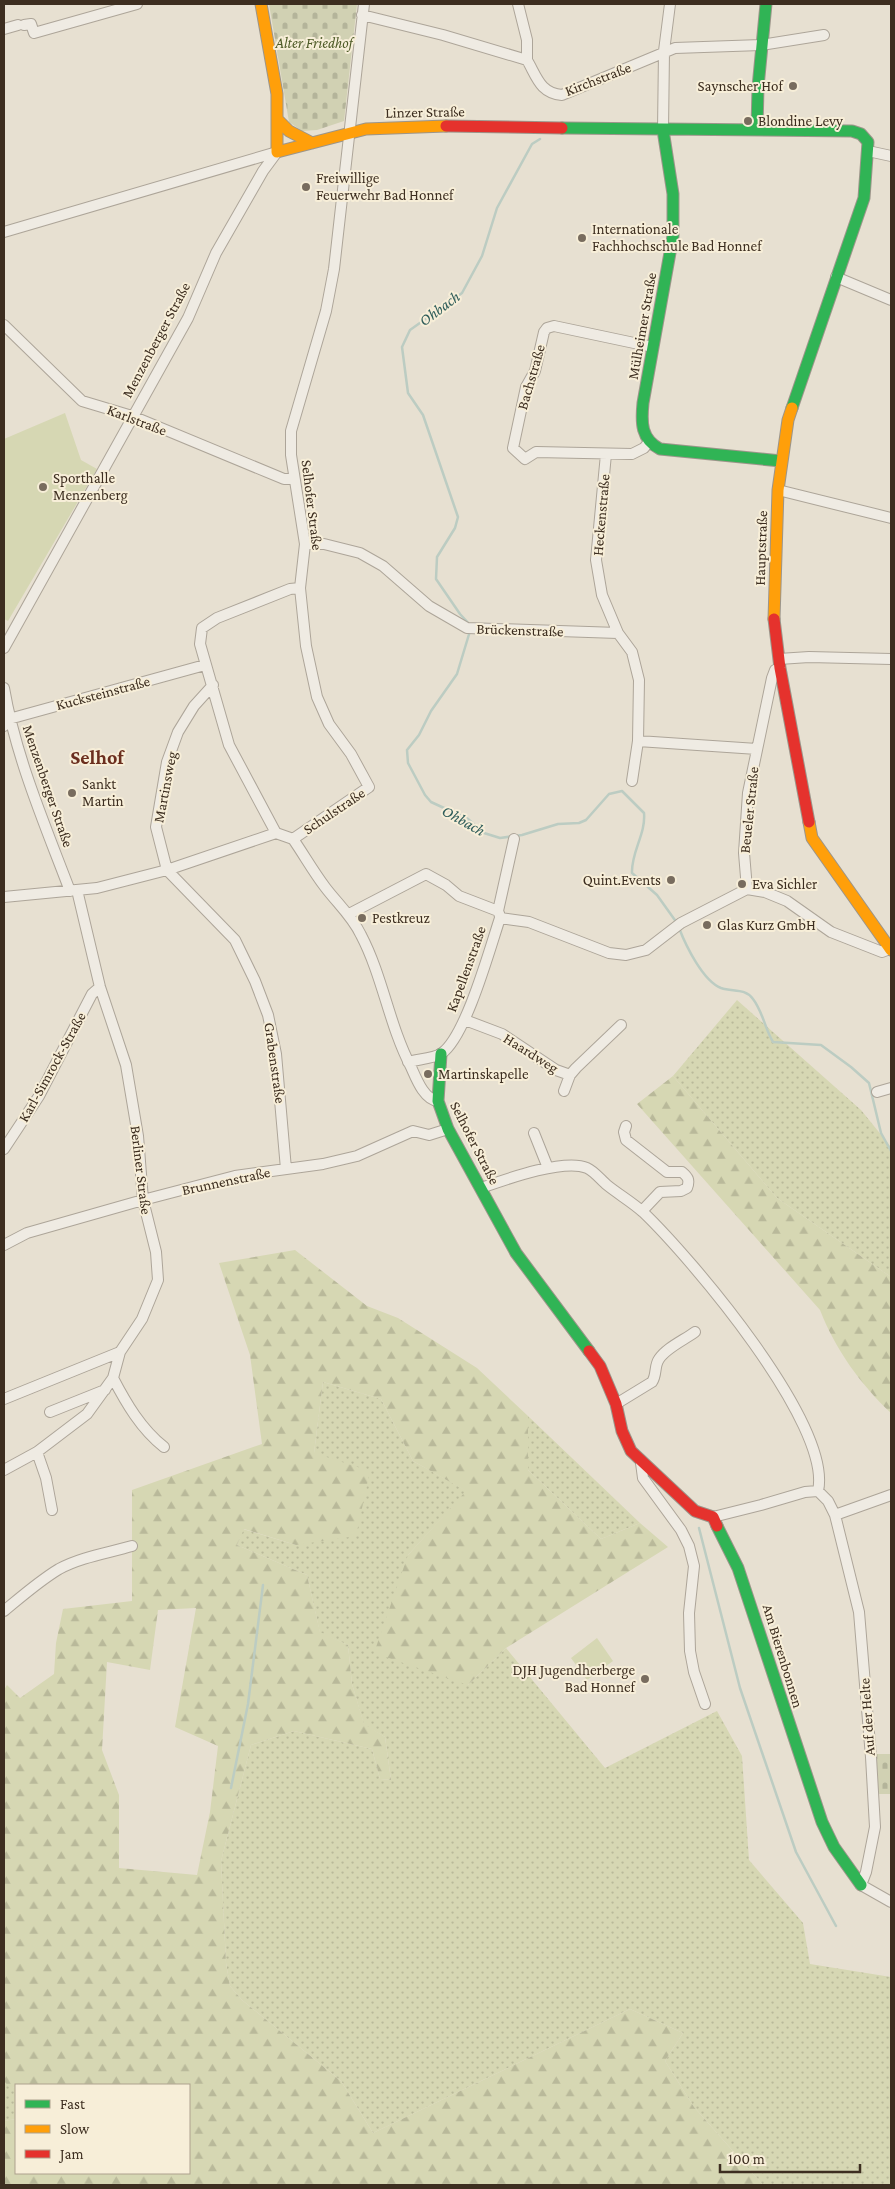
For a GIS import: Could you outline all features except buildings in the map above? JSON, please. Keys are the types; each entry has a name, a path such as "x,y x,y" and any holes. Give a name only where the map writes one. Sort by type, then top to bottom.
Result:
{"main road":[{"path":"261,4 277,94 277,152"},
{"path":"757,129 761,45 766,4"},
{"path":"277,119 288,132 312,143"},
{"name":"Linzer Straße","path":"277,152 348,133 384,127 433,126 663,130 757,129 852,131 861,134"},
{"name":"Mülheimer Straße","path":"648,443 641,424 674,236 673,194 663,130"},
{"name":"Hauptstraße","path":"861,134 868,142 864,198 854,232 836,277 788,420 778,490 774,617 779,663 812,838 826,861 891,950"},
{"path":"648,443 666,451 781,461"},
{"path":"438,1101 441,1054"},
{"name":"Selhofer Straße","path":"438,1101 448,1129 516,1253 600,1366 616,1404 622,1431 632,1451 641,1463"},
{"path":"641,1463 695,1511 712,1517"},
{"name":"Am Bierenbonnen","path":"712,1517 742,1577 792,1736 811,1785 822,1822 834,1846 861,1886"}],"street":[{"path":"4,29 31,24 34,34 137,4"},
{"name":"Selhofer Straße","path":"300,588 305,544 293,479 291,431 326,311 334,269 364,4"},
{"path":"362,15 443,35 527,60 527,40 518,4"},
{"name":"Mülheimer Straße","path":"663,130 664,51 670,4"},
{"name":"Kirchstraße","path":"527,60 544,89 551,94 562,95 675,48 761,45 824,35"},
{"path":"868,151 891,156"},
{"name":"Linzer Straße","path":"4,232 277,152"},
{"name":"Menzenberger Straße","path":"4,648 188,318 216,252 263,171 277,152"},
{"path":"836,277 891,300"},
{"name":"Karlstraße","path":"4,325 82,401 132,416 284,479 293,479"},
{"name":"Bachstraße","path":"606,454 536,452 525,459 514,448 526,387 535,371 544,332 547,328 554,326 653,347"},
{"path":"606,454 632,454 644,448 648,443"},
{"name":"Heckenstraße","path":"606,454 596,560 602,594 618,633"},
{"path":"778,490 891,518"},
{"name":"Brückenstraße","path":"305,544 324,544 360,553 383,566 429,606 470,628 618,633"},
{"path":"4,897 98,888 167,870 276,834 230,745 200,644 202,628 226,615 290,589 300,588"},
{"name":"Schulstraße","path":"276,834 293,839 369,787 351,754 329,724 317,698 306,646 300,588"},
{"path":"618,633 632,652 639,680 638,741 632,781"},
{"path":"779,663 891,659"},
{"name":"Beueler Straße","path":"747,889 744,853 748,793 772,678 779,663"},
{"name":"Kucksteinstraße","path":"6,722 205,665"},
{"name":"Martinsweg","path":"167,870 156,827 167,762 182,725 194,706 213,685"},
{"name":"Menzenberger Straße","path":"4,688 6,722 35,800 73,891 100,984"},
{"path":"638,741 757,749"},
{"name":"Selhofer Straße","path":"293,839 326,888 349,914 361,935 378,972 401,1046 408,1062 423,1089 430,1098 438,1101"},
{"path":"499,914 514,839"},
{"name":"Grabenstraße","path":"167,870 235,940 255,981 268,1015 276,1054 286,1170"},
{"path":"349,914 426,874 446,885 459,896 499,914 530,922 609,953 626,956 646,950 678,925 747,889 766,892 787,901 831,932 882,952 891,950"},
{"name":"Kapellenstraße","path":"441,1054 465,1020 499,914"},
{"name":"Karl-Simrock-Straße","path":"4,1149 39,1096 92,994 100,984"},
{"name":"Berliner Straße","path":"4,1470 37,1452 87,1414 113,1378 120,1352 142,1319 158,1280 156,1252 143,1200 138,1136 126,1065 100,984"},
{"name":"Haardweg","path":"465,1020 502,1034 556,1070 570,1075"},
{"name":"Haardweg","path":"564,1091 570,1075 621,1025"},
{"path":"408,1062 441,1054"},
{"path":"877,1092 891,1088"},
{"path":"626,1126 624,1132 626,1140 667,1172 682,1172 688,1177 689,1183 687,1188 681,1191 660,1192 642,1211"},
{"name":"Brunnenstraße","path":"4,1245 27,1233 143,1200 235,1176 323,1164 357,1156 413,1130 429,1134 448,1129"},
{"path":"534,1133 548,1168"},
{"path":"481,1188 548,1168 573,1165 587,1168 642,1211 703,1276 757,1347 798,1414 816,1458 821,1478 818,1491 805,1492 761,1506 712,1517"},
{"path":"616,1404 652,1382 656,1376 656,1366 659,1358 695,1332"},
{"path":"4,1400 120,1352"},
{"path":"113,1378 138,1421 164,1447"},
{"path":"50,1412 106,1390"},
{"path":"37,1452 46,1478 52,1510"},
{"name":"Selhofer Straße","path":"641,1463 642,1478 681,1530 691,1553 694,1574 689,1613 690,1651 694,1672 705,1704"},
{"name":"Auf der Helte","path":"818,1491 828,1501 834,1514 859,1612 875,1827 866,1872 861,1886"},
{"path":"834,1514 891,1495"},
{"path":"4,1611 60,1569 86,1558 132,1546"},
{"path":"861,1886 891,1902"}],"green space":[{"name":"Alter Friedhof","path":"269,4 357,4 344,121 317,130 302,131 289,122"},
{"path":"65,413 81,460 97,469 8,621 4,619 4,439"},
{"path":"737,1000 861,1110 891,1147 891,1277 777,1198 673,1076"},
{"path":"673,1076 777,1198 891,1277 891,1413 869,1391 850,1366 833,1339 820,1310 637,1104"},
{"path":"295,1250 367,1306 398,1318 477,1368 528,1416 528,1470 601,1539 640,1523 668,1547 506,1648 468,1685 374,1653 408,1555 466,1491 413,1461 381,1399 323,1382 314,1453 370,1471 356,1536 296,1545 244,1529 237,1545 307,1575 320,1632 348,1645 352,1684 364,1724 385,1737 391,1780 380,1779 372,1749 294,1731 251,1745 221,1861 226,1963 230,1986 242,2000 341,2081 373,2133 630,2009 683,2033 665,2061 694,2107 763,2185 4,2185 4,2121 15,2119 15,2174 190,2174 190,2084 15,2084 15,2088 9,2087 4,2081 4,1690 7,1685 20,1698 54,1674 56,1643 63,1609 132,1601 132,1490 262,1444 250,1355 219,1263","holes":["196,1608 175,1727 218,1746 210,1812 197,1875 119,1868 119,1795 102,1750 107,1662 150,1670 158,1610"]},
{"path":"323,1382 381,1399 413,1461 467,1491 408,1555 468,1685 506,1648 605,1768 717,1711 742,1756 749,1860 803,1923 810,1964 891,1977 891,2184 763,2185 694,2107 665,2061 683,2033 630,2009 373,2133 341,2081 242,2000 230,1986 226,1963 221,1861 251,1745 294,1731 372,1749 380,1779 391,1780 385,1737 364,1725 352,1684 348,1645 320,1633 307,1575 237,1545 243,1529 296,1545 314,1453"},
{"path":"528,1416 640,1523 601,1539 528,1470"},
{"path":"597,1638 613,1661 587,1680 571,1658"},
{"path":"875,1754 891,1754 891,1794 876,1794"},
{"path":"4,2081 9,2086 15,2088 15,2119 4,2121"}],"waterway":[{"name":"Ohbach","path":"471,626 460,614 436,579 437,557 455,528 458,517 423,415 408,393 402,347 410,330 462,293 482,256 497,208 532,144 540,139"},
{"name":"Ohbach","path":"470,631 457,674 431,711 419,735 407,750 408,763 425,795 431,802 468,819 484,833 500,838 522,835 558,824 579,823 586,820 609,794 622,791 644,813 643,828 632,865 632,873 657,895 677,923"},
{"name":"Ohbach","path":"679,928 702,971 714,984 721,988 746,993 753,999 773,1042 821,1045 869,1083 881,1133 891,1151"},
{"path":"699,1528 740,1688 796,1852 836,1926"},
{"path":"231,1788 248,1704 263,1585"}],"traffic: fast":[{"path":"757,129 758,87 766,4"},
{"path":"562,128 852,131 861,134 868,142 864,198 792,408"},
{"path":"663,130 673,194 673,236 643,403 642,424 644,430 649,440 660,449 781,461"},
{"path":"441,1054 438,1101 448,1129 516,1253 589,1351"},
{"path":"717,1526 738,1568 822,1822 834,1847 861,1885"}],"traffic: slow":[{"path":"261,4 277,94 277,152 366,129 446,126"},
{"path":"277,119 289,131 312,143"},
{"path":"774,619 778,490 788,420 792,408"},
{"path":"809,822 812,838 891,950"}],"traffic: jam":[{"path":"446,126 562,128"},
{"path":"774,619 780,668 809,822"},
{"path":"589,1351 600,1366 616,1404 622,1431 631,1451 695,1511 713,1517 717,1526"}],"place":[{"name":"Saynscher Hof","path":"793,86"},
{"name":"Blondine Levy","path":"748,121"},
{"name":"Freiwillige Feuerwehr Bad Honnef","path":"306,187"},
{"name":"Internationale Fachhochschule Bad Honnef","path":"582,238"},
{"name":"Sporthalle Menzenberg","path":"43,487"},
{"name":"Sankt Martin","path":"72,793"},
{"name":"Quint.Events","path":"671,880"},
{"name":"Eva Sichler","path":"742,884"},
{"name":"Pestkreuz","path":"362,918"},
{"name":"Glas Kurz GmbH","path":"707,925"},
{"name":"Martinskapelle","path":"428,1074"},
{"name":"DJH Jugendherberge Bad Honnef","path":"645,1679"}],"district":[{"name":"Selhof","path":"97,757"}]}
